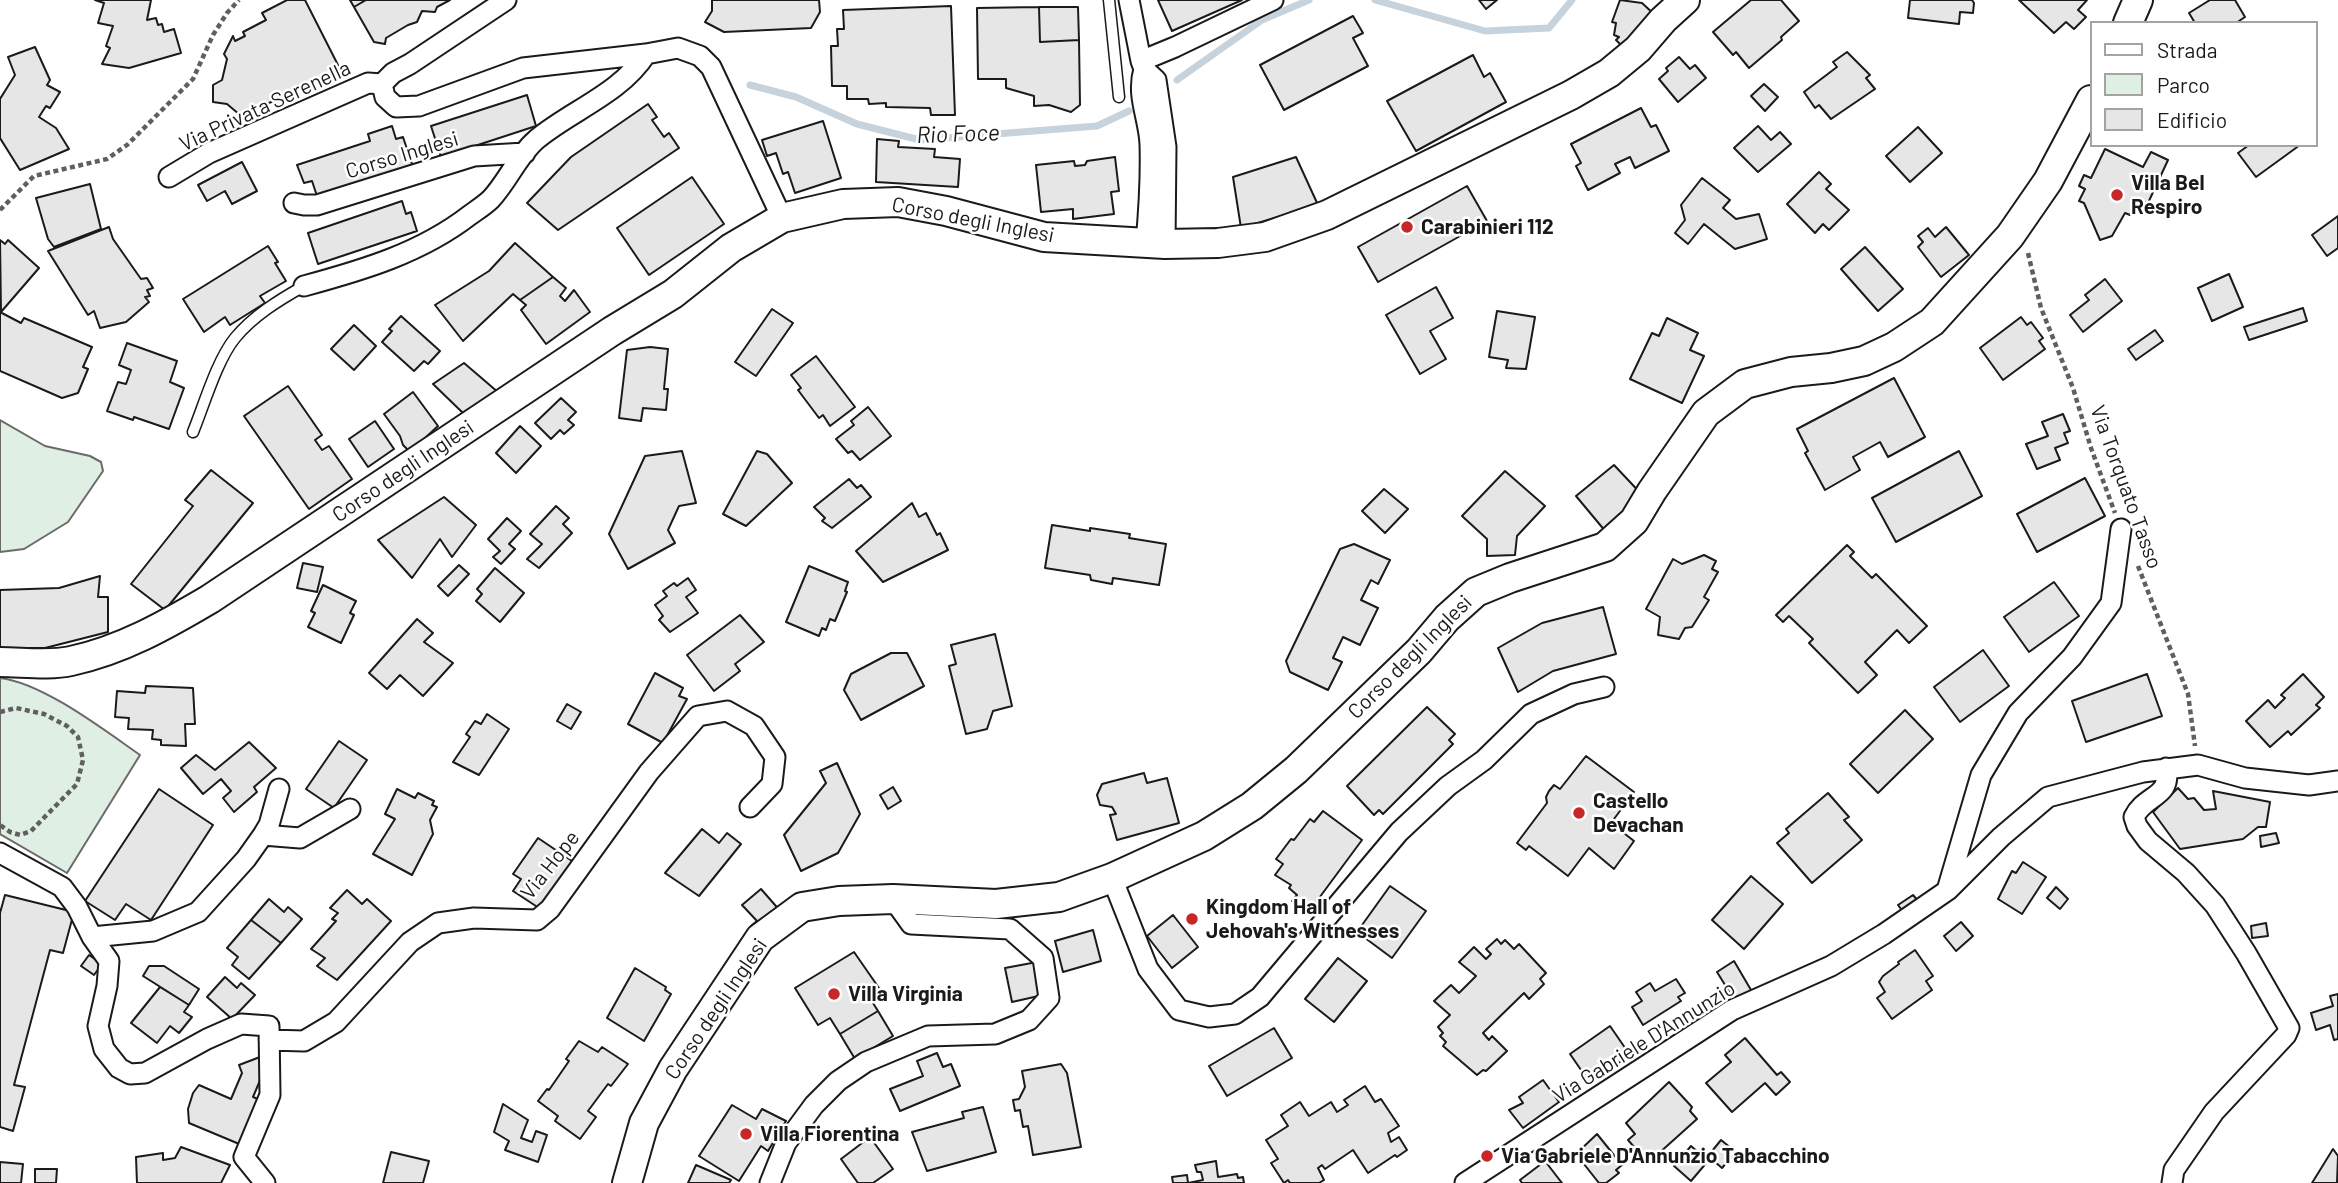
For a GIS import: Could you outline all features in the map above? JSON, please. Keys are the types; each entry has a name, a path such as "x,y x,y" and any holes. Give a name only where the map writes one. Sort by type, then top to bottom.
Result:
{"main road":[{"name":"Corso degli Inglesi","path":"0,662 68,662 153,632 222,592 673,293 731,248 782,218 843,204 898,202 946,211 1044,237 1156,244 1218,243 1265,237 1327,215 1571,95 1609,73 1638,49 1662,20 1685,0"},
{"path":"2129,21 2138,0"},
{"name":"Corso degli Inglesi","path":"627,1183 644,1123 673,1069 760,938 802,907 839,901 893,899 996,904 1059,897 1112,878 1204,836 1252,806 1296,770 1476,592 1605,547 1633,521 1706,413 1745,384 1791,372 1864,361 1894,347 1932,322 1975,277 2021,221 2048,181 2090,102"}],"street":[{"name":"Via Privata Serenella","path":"169,177 209,153 368,83 383,86 393,73 506,0"},
{"path":"1129,0 1143,65 1156,80 1166,147 1156,244"},
{"path":"1143,65 1273,0"},
{"path":"383,86 385,97 397,107 419,106 523,68 678,48 700,55 711,67 782,218"},
{"path":"304,286 365,270 430,242 491,199 534,141 610,90 639,65 646,54"},
{"name":"Corso Inglesi","path":"294,203 317,205 474,156 525,153"},
{"path":"1948,890 1981,775 2018,713 2072,657 2110,603 2121,529"},
{"path":"1112,878 1148,969 1179,1010 1209,1017 1235,1014 1260,998 1399,832 1448,786 1484,760 1531,714 1574,694 1604,687"},
{"name":"Via Hope","path":"270,1040 304,1041 336,1022 410,942 438,923 474,918 537,920 550,909 649,772 698,716 727,711 754,726 775,757 772,784 750,807"},
{"name":"Via Gabriele D'Annunzio","path":"1465,1183 1732,1010 1831,966 1884,934 1948,890 2001,837 2048,797 2166,768 2198,765 2245,778 2309,785 2338,782"},
{"path":"2166,768 2168,780 2165,788 2138,808 2134,817 2137,826 2148,841 2186,873 2215,905 2289,1028 2286,1035 2214,1112 2174,1170 2172,1183"},
{"path":"92,937 153,931 198,912 246,859 270,825 279,789"},
{"path":"263,835 300,838 350,808"},
{"path":"0,853 62,887 109,961 107,986 98,1026 104,1049 119,1068 130,1074 145,1073 241,1024 269,1027 270,1095 244,1157 265,1183"},
{"path":"770,1183 786,1143 814,1105 838,1081 866,1062 928,1036 995,1034 1029,1020 1049,998 1043,958 1010,929 911,924 893,899"}],"lane":[{"path":"1109,0 1119,97"},
{"path":"193,432 226,350 236,336 271,305 304,286"}],"path":[{"path":"0,210 34,176 107,159 127,145 193,79 213,34 239,0"},
{"name":"Via Torquato Tasso","path":"2021,221 2040,308 2073,388 2091,448 2121,529 2127,537 2188,694 2198,765"},
{"path":"0,712 16,708 44,715 67,726 78,737 83,760 77,784 31,831 20,835 9,832 0,825"}],"green space":[{"path":"0,420 45,446 90,456 101,462 103,471 68,522 24,549 0,552"},
{"path":"0,678 17,682 54,698 140,755 67,873 0,834"}],"building":[{"path":"95,0 151,0 147,20 156,18 158,25 162,24 164,32 174,29 181,53 129,68 102,64 110,48 106,46 113,26 98,23 104,3"},
{"path":"287,0 305,0 339,67 300,89 298,85 295,90 281,98 240,115 227,104 213,102 213,85 222,80 227,59 224,54 233,36 235,41 245,36 243,32 266,20 262,13"},
{"path":"350,0 366,0 354,7"},
{"path":"366,0 450,0 437,7 435,12 422,11 417,22 386,38 385,44 374,42 354,7"},
{"path":"712,0 819,0 820,12 811,28 724,32 705,22 712,11"},
{"path":"1158,0 1242,0 1172,31"},
{"path":"1479,0 1497,0 1486,9"},
{"path":"1620,0 1642,3 1656,16 1626,50 1616,40 1619,37 1614,35 1616,23 1612,22"},
{"path":"1751,0 1781,0 1799,21 1781,37 1782,40 1749,68 1736,52 1733,55 1713,32"},
{"path":"1910,0 1972,0 1973,13 1960,12 1959,24 1908,18"},
{"path":"2019,0 2087,0 2078,10 2086,17 2074,29 2066,22 2054,33"},
{"path":"2210,0 2235,0 2245,17 2239,21 2194,21 2189,13"},
{"path":"951,6 955,115 931,115 930,108 886,107 886,103 869,104 868,99 847,99 847,86 832,86 831,46 838,46 837,29 844,29 843,10"},
{"path":"1039,7 1040,42 1079,40 1080,105 1071,112 1049,105 1034,106 1034,96 1006,88 1006,79 978,79 977,8"},
{"path":"1039,7 1078,7 1079,40 1040,42"},
{"path":"1353,16 1363,33 1353,38 1368,66 1284,110 1260,65"},
{"path":"35,47 50,80 47,85 60,92 50,108 46,106 39,117 56,128 69,149 20,170 0,138 0,99 15,75 8,57"},
{"path":"1847,52 1870,75 1866,78 1875,89 1831,119 1819,105 1815,108 1804,92 1837,67 1833,62"},
{"path":"1473,55 1484,77 1490,73 1506,102 1416,151 1387,101"},
{"path":"1679,57 1690,69 1695,65 1706,78 1678,102 1659,79 1668,71 1666,68"},
{"path":"1764,84 1778,97 1765,111 1751,96"},
{"path":"527,95 536,126 441,157 431,126"},
{"path":"648,104 657,117 652,120 664,137 669,133 679,148 558,230 527,203 571,157"},
{"path":"1641,108 1651,127 1656,125 1669,151 1635,168 1630,157 1615,164 1620,173 1588,190 1576,166 1581,163 1571,144"},
{"path":"823,121 841,178 795,193 788,172 783,174 776,153 767,156 762,140"},
{"path":"392,126 396,139 403,137 413,167 318,199 312,181 304,183 297,165 370,141 368,134"},
{"path":"1758,126 1771,140 1780,132 1791,144 1758,172 1734,148"},
{"path":"1918,127 1942,153 1910,182 1886,156"},
{"path":"877,139 899,141 898,147 935,149 934,157 960,159 958,187 876,182"},
{"path":"2246,147 2297,147 2256,177 2238,153"},
{"name":"Villa Bel Respiro","path":"2105,149 2143,167 2151,152 2168,160 2148,203 2137,200 2130,215 2125,213 2112,236 2100,240 2084,203 2079,201 2085,189 2079,186 2084,175 2091,178"},
{"path":"1115,157 1119,191 1111,192 1114,214 1073,219 1073,209 1041,212 1036,165 1074,161 1075,166 1085,165 1087,161"},
{"path":"1296,157 1318,205 1241,228 1233,177"},
{"path":"242,162 257,191 232,204 225,191 207,201 198,185"},
{"path":"1819,172 1831,184 1826,189 1849,210 1829,230 1823,224 1815,233 1787,204"},
{"path":"692,177 724,224 649,275 617,228"},
{"path":"1702,178 1730,200 1723,208 1736,219 1759,214 1767,239 1735,249 1704,224 1688,244 1675,233 1685,220 1681,205"},
{"path":"90,184 101,229 54,247 48,239 36,198"},
{"path":"1467,186 1487,221 1378,282 1358,247"},
{"path":"402,201 406,214 411,212 417,231 318,264 308,233"},
{"path":"2338,216 2338,248 2327,256 2312,235"},
{"path":"109,227 113,239 141,279 147,278 153,288 147,290 150,296 145,297 149,302 126,322 100,328 94,311 88,315 48,251"},
{"path":"1946,227 1969,255 1941,277 1918,247 1923,242 1918,236 1928,228 1935,237"},
{"path":"0,240 5,244 8,240 39,268 1,312"},
{"path":"515,243 553,277 520,300 513,294 463,341 435,305 489,271"},
{"path":"268,246 286,281 260,296 265,303 230,325 225,317 204,332 183,299"},
{"path":"1865,247 1903,289 1878,311 1841,269"},
{"path":"2229,274 2243,307 2212,321 2198,288"},
{"path":"553,277 566,288 560,296 565,301 574,290 590,312 546,344 521,310 526,305 520,300"},
{"path":"2105,279 2122,301 2083,332 2070,315 2089,300 2085,295"},
{"path":"1436,287 1453,318 1430,331 1446,359 1420,374 1386,315"},
{"path":"2303,308 2307,321 2249,340 2244,327"},
{"path":"772,309 793,323 756,376 735,362"},
{"path":"1497,311 1535,317 1526,369 1506,368 1508,360 1489,357"},
{"path":"0,312 21,323 24,318 92,347 83,367 88,369 78,393 62,398 0,371"},
{"path":"401,316 440,351 428,364 424,361 414,371 382,342"},
{"path":"2021,317 2027,325 2031,322 2043,338 2039,341 2045,349 2003,380 1980,348"},
{"path":"1667,318 1698,333 1690,350 1704,356 1682,403 1630,379 1652,333 1659,336"},
{"path":"354,325 376,346 354,370 331,349"},
{"path":"2155,330 2163,341 2136,360 2128,349"},
{"path":"127,343 177,361 170,382 184,388 169,429 107,411 118,382 126,384 131,370 119,365"},
{"path":"650,347 668,349 664,389 668,389 666,410 643,408 641,421 619,418 627,350"},
{"path":"816,356 855,407 830,426 823,415 819,418 798,390 801,388 791,375"},
{"path":"464,363 499,393 491,401 487,397 463,413 433,384"},
{"path":"1894,378 1925,437 1888,457 1880,442 1853,457 1860,470 1825,490 1805,453 1808,451 1797,429"},
{"path":"288,386 322,435 315,440 322,450 329,446 352,479 309,509 244,416"},
{"path":"413,392 438,426 410,452 384,414"},
{"path":"561,398 576,412 568,420 574,425 564,434 560,430 551,439 535,423"},
{"path":"868,407 891,436 860,460 852,451 848,453 836,439 854,425 851,421"},
{"path":"2063,414 2070,431 2064,433 2068,443 2055,448 2060,460 2037,469 2026,444 2048,436 2042,422"},
{"path":"375,421 394,449 368,467 349,439"},
{"path":"520,426 541,446 516,473 496,453"},
{"path":"682,451 696,503 679,506 668,530 675,543 628,569 609,534 645,456"},
{"path":"757,451 767,454 792,483 746,526 723,514"},
{"path":"1959,451 1982,496 1896,542 1872,498"},
{"path":"1614,465 1646,499 1606,532 1576,496"},
{"path":"211,470 253,503 165,610 131,584 193,506 185,500"},
{"path":"1505,471 1545,506 1517,536 1515,555 1487,556 1487,539 1462,516"},
{"path":"2085,478 2105,516 2037,552 2017,514"},
{"path":"849,479 857,488 861,485 871,497 832,528 822,521 825,518 814,507"},
{"path":"1384,489 1408,509 1385,533 1362,511"},
{"path":"444,497 476,525 452,557 440,539 412,578 378,540"},
{"path":"912,503 919,517 926,513 948,550 883,582 856,551"},
{"path":"556,506 569,518 563,524 572,533 539,568 527,559 542,544 530,534"},
{"path":"507,518 521,531 509,544 515,549 501,564 493,557 500,551 488,539"},
{"path":"1052,525 1130,534 1129,538 1166,544 1159,585 1113,578 1112,584 1091,580 1090,575 1045,568"},
{"path":"1354,544 1390,560 1378,584 1371,580 1361,600 1378,608 1360,645 1343,637 1333,658 1342,662 1328,690 1290,672 1286,661 1340,549"},
{"path":"1847,545 1854,552 1850,556 1872,578 1876,574 1927,626 1909,643 1897,630 1865,662 1877,675 1858,693 1809,643 1813,639 1789,616 1783,622 1776,615"},
{"path":"1704,555 1716,561 1712,569 1718,572 1704,597 1709,600 1692,627 1685,628 1679,639 1658,635 1660,617 1646,609 1673,559 1682,564"},
{"path":"303,563 323,567 317,592 297,588"},
{"path":"459,565 469,574 448,596 438,586"},
{"path":"809,566 848,582 847,592 835,621 830,619 826,630 822,628 819,636 786,622"},
{"path":"495,568 524,593 500,622 476,601 482,594 477,589"},
{"path":"100,576 98,597 108,597 108,632 45,648 0,648 0,590 59,588"},
{"path":"688,578 696,590 686,597 698,613 670,632 659,620 663,616 655,605 667,596 663,591"},
{"path":"2054,582 2079,616 2029,652 2004,617"},
{"path":"323,585 356,601 350,613 354,615 341,643 308,627 315,613 311,611"},
{"path":"1603,607 1616,654 1553,671 1518,692 1498,648 1542,623"},
{"path":"740,615 764,642 735,664 740,671 714,691 687,655"},
{"path":"417,619 433,633 424,642 453,663 423,696 400,675 387,689 369,673"},
{"path":"995,634 1012,706 993,711 987,729 966,734 949,666 956,664 951,645"},
{"path":"1983,650 2009,686 1960,722 1934,687"},
{"path":"891,653 907,653 924,686 861,720 844,690 851,674"},
{"path":"655,673 683,688 679,696 687,699 663,743 628,724"},
{"path":"2147,674 2162,716 2086,742 2072,701"},
{"path":"2303,674 2324,697 2316,705 2320,708 2291,735 2288,731 2270,747 2246,721 2268,700 2275,708 2285,698 2281,695"},
{"path":"146,686 193,688 195,724 185,724 186,746 161,745 161,740 152,739 153,730 128,729 129,718 115,717 117,691 145,693"},
{"path":"567,704 581,712 571,729 557,721"},
{"path":"1427,707 1455,734 1449,740 1453,744 1383,814 1379,810 1374,815 1347,786"},
{"path":"1905,710 1933,739 1878,793 1850,764"},
{"path":"487,714 509,729 479,775 453,762 470,737 466,734 475,721 481,724"},
{"path":"339,741 367,760 334,808 306,789"},
{"path":"249,742 276,768 254,787 257,792 234,812 223,798 231,791 221,779 203,794 181,768 196,755 215,770"},
{"name":"Castello Devachan","path":"1586,756 1634,792 1611,823 1634,841 1614,869 1589,848 1568,876 1529,846 1526,850 1517,843 1547,803 1549,791 1554,785 1560,789"},
{"path":"837,763 860,814 838,853 801,871 784,835 826,783 820,771"},
{"path":"1144,773 1147,783 1167,778 1179,823 1117,840 1110,815 1116,814 1112,807 1100,805 1097,795 1102,784"},
{"path":"893,787 901,801 888,809 880,795"},
{"path":"2178,788 2188,799 2194,798 2204,810 2216,809 2213,791 2270,802 2266,827 2258,827 2243,839 2180,849 2153,812"},
{"path":"159,789 213,825 151,920 126,904 115,920 85,901"},
{"path":"397,789 415,798 418,793 434,801 432,805 437,807 430,820 433,834 412,875 373,854 395,819 385,814"},
{"path":"1828,793 1849,817 1844,820 1862,840 1812,883 1777,843 1789,833 1786,829"},
{"path":"1323,811 1362,840 1308,913 1292,901 1297,895 1289,888 1291,885 1275,875 1283,864 1276,859 1310,819 1314,822"},
{"path":"702,829 719,843 727,833 741,844 699,896 665,873"},
{"path":"2276,833 2279,843 2261,847 2260,836"},
{"path":"538,838 575,863 542,910 513,891 521,879 513,874"},
{"path":"2023,862 2046,877 2022,914 1998,899 2012,871 2016,873"},
{"path":"1751,876 1783,904 1744,949 1712,920"},
{"path":"1390,886 1426,911 1392,958 1357,932"},
{"path":"2056,887 2068,899 2060,909 2047,898"},
{"path":"761,889 782,913 758,934 751,926 757,921 742,905"},
{"path":"347,890 362,904 367,899 391,921 337,980 317,966 325,958 311,949 336,921 332,919 338,913 330,908"},
{"path":"5,895 74,912 63,953 50,950 14,1085 25,1087 13,1131 0,1127 0,913"},
{"path":"1913,895 1919,902 1904,913 1898,905"},
{"path":"269,899 284,912 288,907 302,919 281,943 251,920"},
{"path":"1173,915 1198,947 1172,968 1147,936"},
{"path":"251,920 281,943 249,979 232,965 238,957 227,948"},
{"path":"1961,922 1973,936 1956,951 1944,936"},
{"path":"2266,923 2268,936 2252,938 2251,926"},
{"path":"1093,930 1101,961 1063,972 1055,941"},
{"path":"1497,939 1501,944 1505,940 1514,949 1519,944 1546,973 1540,979 1544,984 1529,999 1524,993 1483,1033 1489,1040 1492,1036 1507,1051 1486,1071 1483,1070 1477,1075 1443,1046 1446,1042 1440,1036 1443,1033 1438,1027 1450,1015 1434,1001 1451,985 1459,993 1476,976 1459,962 1474,947 1486,959 1491,954 1486,949"},
{"path":"1915,950 1933,976 1926,981 1932,990 1892,1019 1877,998 1885,992 1879,982 1899,964 1898,962"},
{"name":"Villa Virginia","path":"854,952 879,988 868,995 878,1011 840,1034 830,1018 818,1025 795,988"},
{"path":"89,955 102,964 94,975 81,966"},
{"path":"1338,958 1367,981 1334,1022 1305,999"},
{"path":"1734,961 1751,990 1735,1001 1717,972"},
{"path":"1037,962 1043,995 1012,1002 1005,968"},
{"path":"149,966 164,966 199,989 189,1005 143,976"},
{"path":"635,968 666,987 665,990 671,994 644,1041 607,1018"},
{"path":"225,977 237,988 241,983 255,995 232,1019 207,997"},
{"path":"1676,979 1685,993 1678,997 1681,1001 1643,1025 1632,1007 1642,1001 1636,992 1650,983 1655,991"},
{"path":"160,987 189,1005 184,1012 192,1017 179,1033 170,1026 157,1043 131,1023"},
{"path":"2338,994 2338,1039 2334,1040 2330,1025 2316,1030 2311,1013 2333,1006 2330,996"},
{"path":"878,1011 893,1036 855,1059 840,1034"},
{"path":"1610,1026 1630,1055 1590,1083 1570,1054"},
{"path":"1274,1028 1292,1058 1227,1096 1209,1066"},
{"path":"1745,1038 1777,1075 1781,1072 1790,1082 1776,1095 1765,1083 1732,1112 1706,1083 1731,1062 1725,1055"},
{"path":"579,1041 598,1052 602,1047 628,1064 611,1086 608,1084 588,1111 596,1117 580,1139 555,1121 558,1116 538,1101 569,1061 566,1059"},
{"path":"937,1053 943,1067 951,1064 960,1086 900,1111 890,1089 923,1076 917,1061"},
{"path":"260,1057 264,1071 253,1097 263,1101 244,1146 189,1123 188,1109 193,1093 199,1085 231,1099 242,1073 239,1065"},
{"path":"1061,1064 1067,1073 1081,1147 1033,1155 1028,1126 1023,1127 1020,1110 1015,1111 1013,1100 1019,1099 1025,1087 1022,1071"},
{"path":"1543,1080 1559,1102 1523,1128 1509,1110 1523,1103 1519,1097"},
{"path":"1669,1082 1692,1107 1690,1111 1697,1119 1648,1163 1628,1140 1635,1134 1626,1123"},
{"path":"1365,1086 1375,1102 1381,1099 1399,1126 1388,1133 1391,1142 1399,1137 1407,1150 1368,1173 1353,1150 1325,1169 1322,1165 1318,1168 1324,1180 1319,1183 1290,1183 1288,1180 1284,1183 1271,1163 1278,1159 1266,1140 1288,1126 1281,1115 1300,1102 1309,1116 1331,1102 1337,1112 1348,1105 1344,1100"},
{"path":"503,1104 528,1120 521,1138 532,1142 536,1131 547,1135 538,1162 505,1150 509,1141 494,1132"},
{"name":"Villa Fiorentina","path":"732,1105 756,1119 762,1109 786,1121 768,1151 761,1146 739,1181 699,1156"},
{"path":"983,1107 996,1152 927,1171 912,1132 964,1118 962,1112"},
{"path":"1597,1134 1622,1165 1616,1170 1619,1173 1606,1183 1599,1183 1576,1154"},
{"path":"870,1137 893,1169 873,1183 858,1183 841,1159"},
{"path":"1721,1140 1736,1152 1722,1168 1708,1156"},
{"path":"1691,1146 1708,1161 1691,1181 1674,1166"},
{"path":"181,1147 230,1165 221,1183 137,1183 136,1157 163,1153 163,1160 175,1158"},
{"path":"2333,1149 2338,1156 2337,1183 2312,1183"},
{"path":"391,1152 429,1161 423,1183 383,1183"},
{"path":"1216,1161 1218,1177 1237,1174 1238,1178 1243,1177 1244,1183 1188,1183 1203,1180 1195,1165"},
{"path":"1545,1161 1562,1183 1522,1183 1520,1180"},
{"path":"0,1162 23,1164 21,1183 0,1183"},
{"path":"696,1165 731,1180 729,1183 688,1183"},
{"path":"35,1169 57,1169 56,1183 35,1183"},
{"path":"1187,1175 1188,1183 1173,1183 1172,1177"}],"waterway":[{"name":"Rio Foce","path":"1177,80 1262,20 1309,0"},
{"name":"Rio Foce","path":"1375,0 1485,31 1549,28 1572,0"},
{"name":"Rio Foce","path":"750,85 796,97 857,124 920,140 1097,126 1129,111"}],"place":[{"name":"Villa Bel Respiro","path":"2117,195"},
{"name":"Carabinieri 112","path":"1407,227"},
{"name":"Castello Devachan","path":"1579,813"},
{"name":"Kingdom Hall of Jehovah's Witnesses","path":"1192,919"},
{"name":"Villa Virginia","path":"834,994"},
{"name":"Villa Fiorentina","path":"746,1134"},
{"name":"Via Gabriele D'Annunzio Tabacchino","path":"1487,1156"}]}
